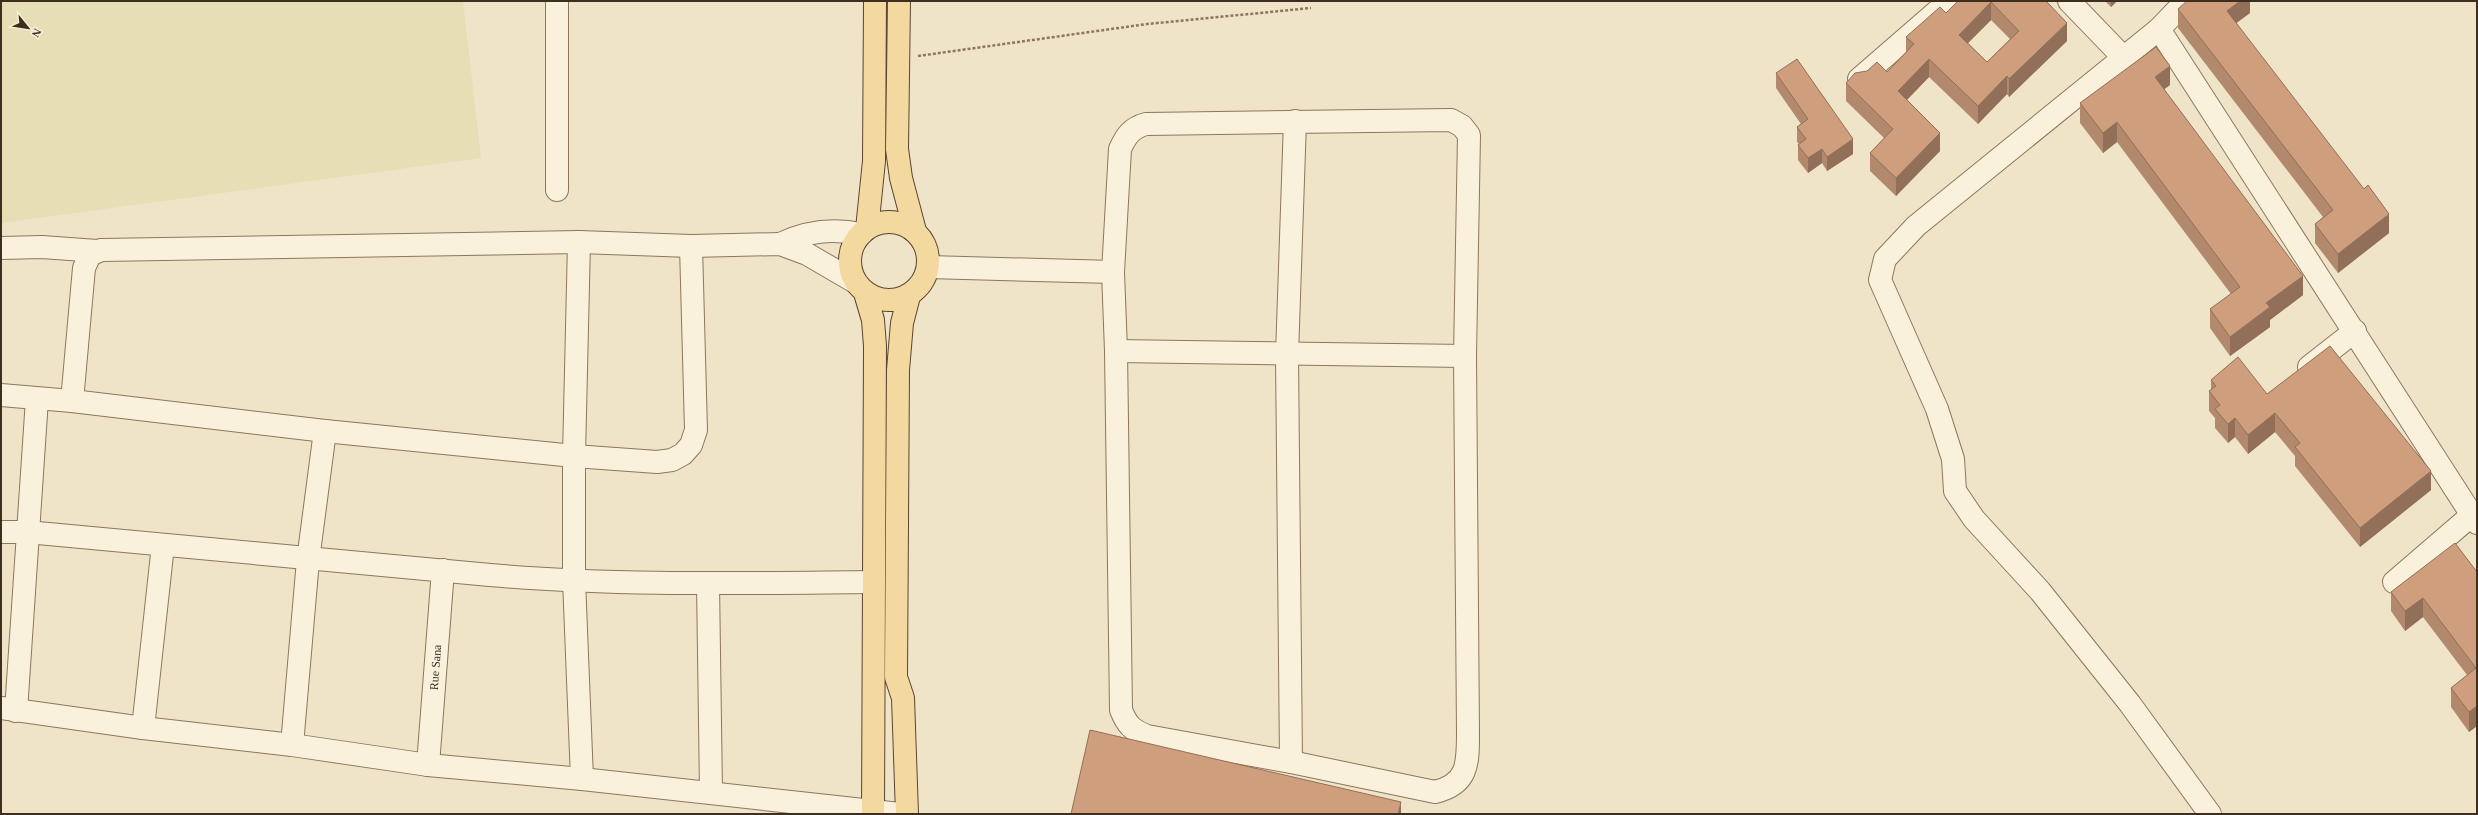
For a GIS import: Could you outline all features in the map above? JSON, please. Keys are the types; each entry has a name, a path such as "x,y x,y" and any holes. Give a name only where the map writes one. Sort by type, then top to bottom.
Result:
{"main road":[{"path":"864,231 874,161 875,1"},
{"path":"899,1 897,149 901,178 915,231 926,248 928,267 922,284 909,296 902,323 898,370 896,677 903,698 907,814"},
{"path":"873,813 875,340 873,320 860,287 851,274 850,257 854,244 864,231 883,222 900,223 915,231"},
{"path":"860,287 873,298 886,300 909,296"}],"street":[{"path":"557,1 557,190"},
{"path":"1859,79 1948,1"},
{"path":"2070,1 2123,57"},
{"path":"2186,1 2159,29 1916,226 1885,259 1880,280 1937,409 1953,459 1955,491 1974,519 2040,591 2130,704 2210,814"},
{"path":"2159,29 2356,332 2475,519 2394,582"},
{"path":"1451,120 1466,130 1468,142 1465,356 1468,740 1465,770 1450,789 1435,792 1291,762 1147,736 1129,727 1121,710 1116,351 1113,272 1120,149 1130,131 1146,124 1451,120"},
{"path":"1291,762 1287,355 1295,121"},
{"path":"1,248 42,247 97,251 138,248 579,242 691,246 780,244 806,233 834,230 864,231"},
{"path":"579,242 574,456 574,580 582,779"},
{"path":"780,244 832,266 860,287"},
{"path":"1,395 72,401 325,431 574,456 657,462 672,460 690,445 696,430 691,246"},
{"path":"72,401 84,268 90,255 97,251"},
{"path":"928,267 1113,272"},
{"path":"2295,377 2356,332"},
{"path":"1116,351 1287,355 1465,356"},
{"path":"37,399 27,532 8,710 143,728 292,745 428,765 711,792 873,813 900,814"},
{"path":"292,745 308,560 325,431"},
{"path":"1,532 27,532 308,560 574,580 708,583 874,582"},
{"path":"143,728 163,545"},
{"name":"Rue Sana","path":"428,765 442,570"},
{"path":"708,583 711,792"}],"path":[{"path":"898,59 1147,24 1311,8"}],"shaded area":[{"path":"1,1 463,1 481,158 1,223"}],"building":[{"path":"1958,1 2046,1 2067,23 2009,79 2007,76 1978,106 1929,59 1898,91 1940,133 1896,178 1870,153 1893,129 1846,83 1855,73 1867,71 1877,62 1887,72 1914,44 1906,37 1940,7 1946,13","holes":["1991,2 2019,31 1987,62 1959,35"]},
{"path":"2187,1 2240,1 2227,11 2364,189 2368,185 2389,214 2338,254 2315,224 2333,210 2178,9"},
{"path":"2156,47 2170,66 2155,77 2303,276 2266,303 2270,307 2230,337 2210,309 2240,287 2117,122 2103,133 2080,103"},
{"path":"1797,59 1853,139 1827,157 1822,149 1808,158 1798,145 1806,139 1797,127 1808,119 1776,73"},
{"path":"2330,346 2431,471 2360,528 2295,447 2300,443 2275,413 2248,435 2235,418 2228,424 2215,409 2220,405 2209,391 2216,386 2211,380 2238,357 2267,394"},
{"path":"2455,543 2477,572 2477,706 2469,712 2451,688 2476,668 2423,598 2405,611 2391,592"},
{"path":"1090,730 1401,802 1398,814 1071,814"}]}
